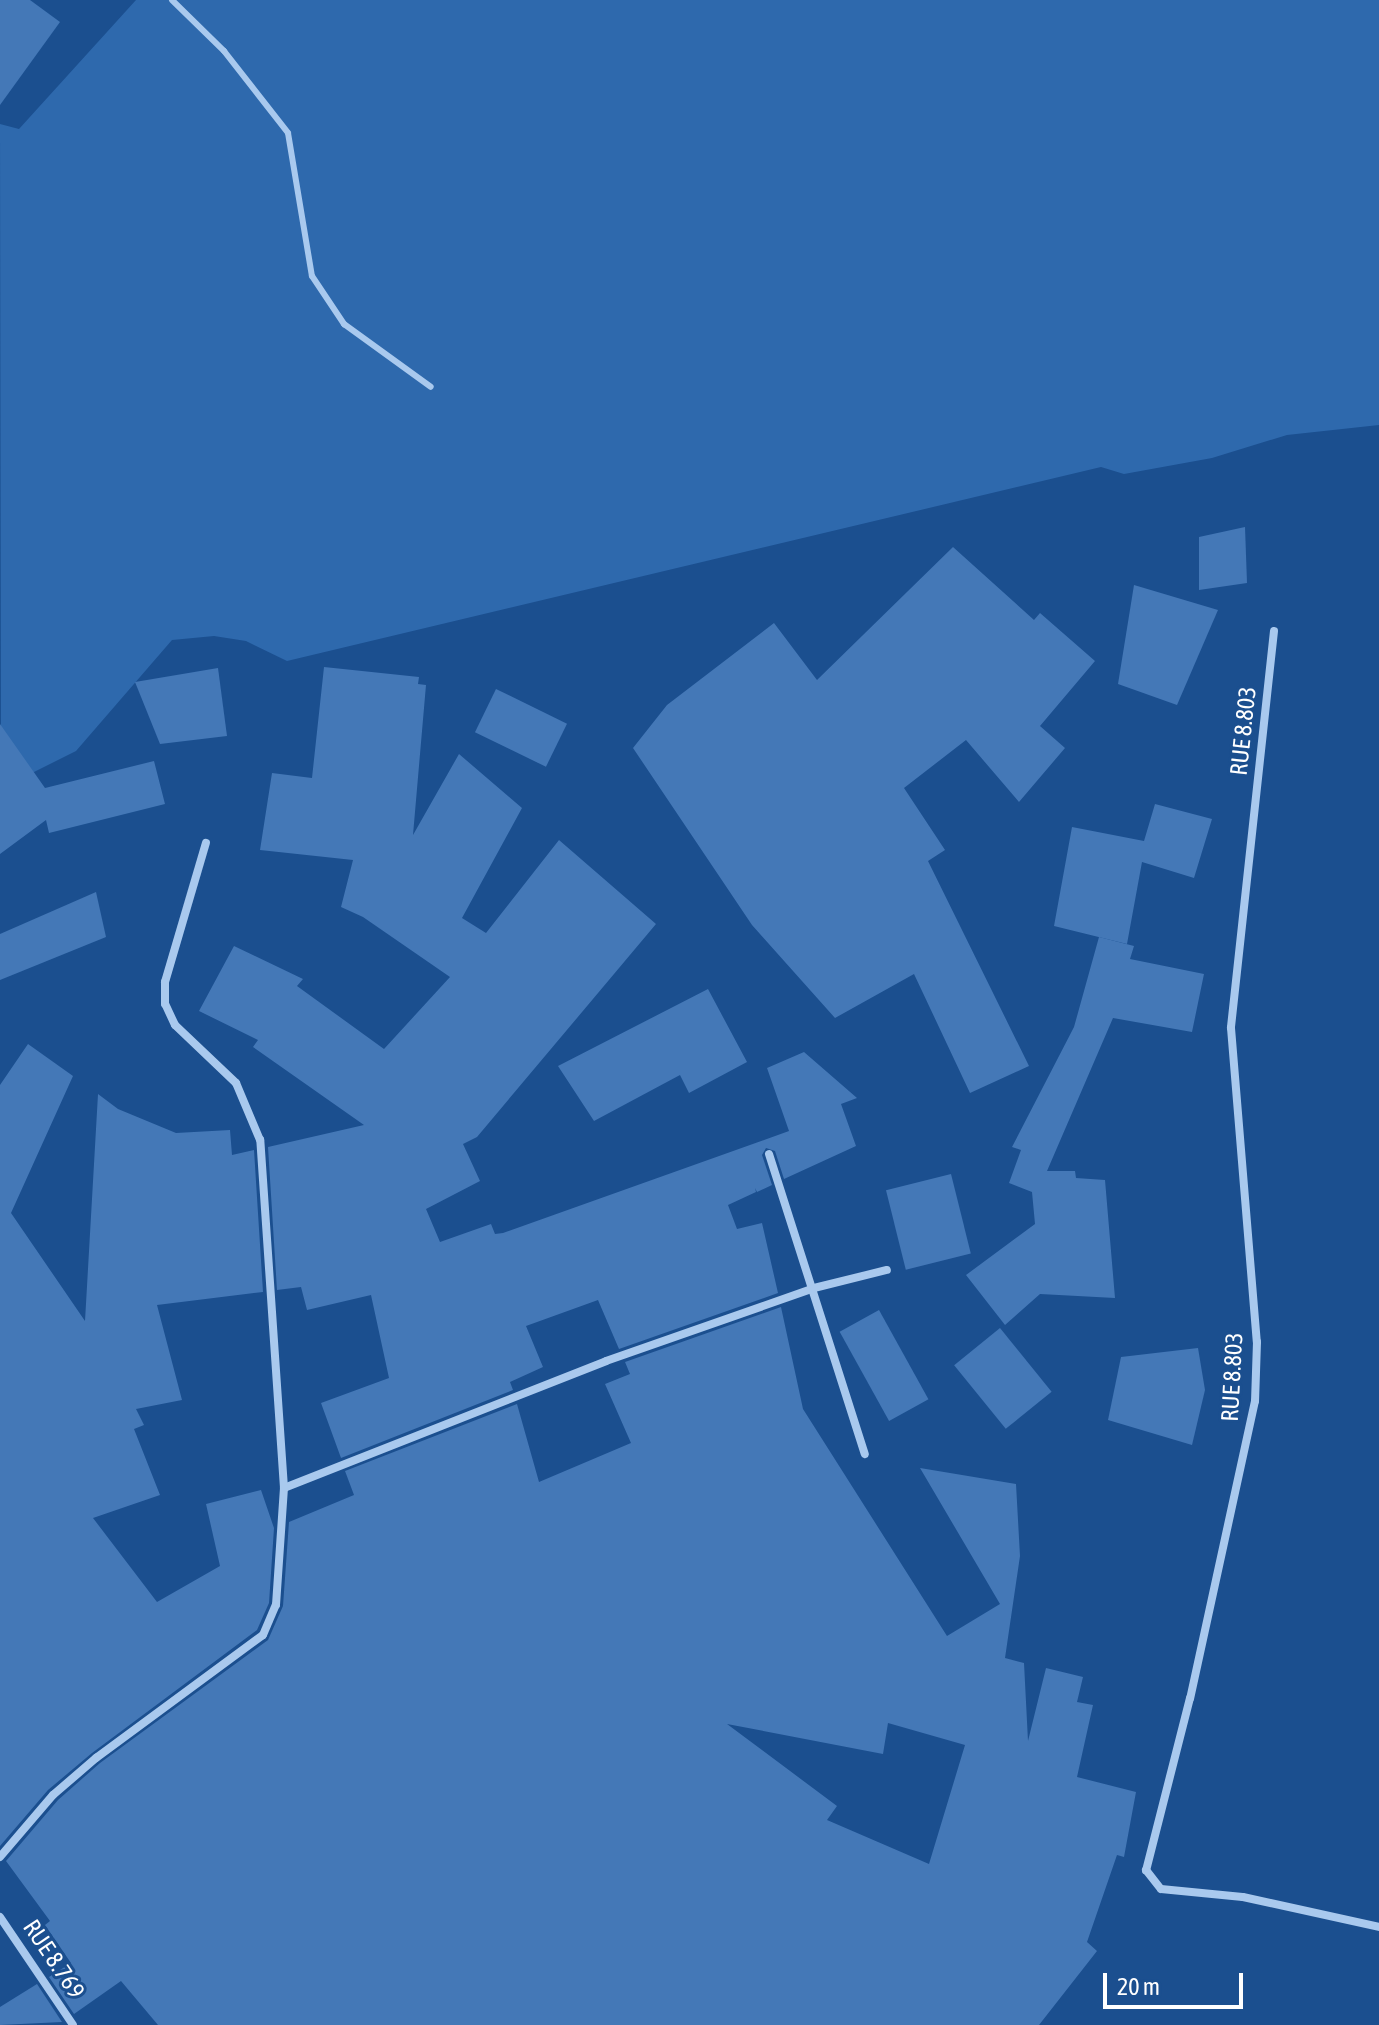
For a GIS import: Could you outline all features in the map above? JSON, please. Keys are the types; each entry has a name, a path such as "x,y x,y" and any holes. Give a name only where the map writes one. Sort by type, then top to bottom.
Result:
{"street":[{"name":"RUE 8.803","path":"1274,631 1231,1028 1257,1342 1255,1401 1201,1653 1146,1870 1161,1889 1243,1897 1379,1927"},
{"path":"0,1857 53,1795 96,1758 263,1635 276,1605 284,1488 260,1140 236,1083 175,1025 165,1004 165,982 206,843"},
{"path":"769,1154 865,1454"},
{"path":"284,1488 606,1361 814,1288 887,1270"},
{"name":"RUE 8.769","path":"0,1917 73,2025"}],"lane":[{"path":"172,0 224,51 288,133 312,276 344,324 431,387"}],"shaded area":[{"path":"136,0 1379,0 1379,425 1287,435 1212,458 1124,474 1101,467 287,661 246,641 214,636 172,640 76,751 34,772 1,775 0,124 19,129"}],"building":[{"path":"0,0 30,0 60,22 0,105"},
{"path":"1245,527 1247,583 1199,590 1199,537"},
{"path":"953,547 1034,620 1040,613 1095,661 1040,726 1065,748 1019,802 966,740 904,788 945,850 928,861 1029,1066 970,1093 914,974 835,1018 752,925 633,748 667,705 774,623 817,680"},
{"path":"1134,585 1218,610 1177,705 1118,684"},
{"path":"324,667 419,677 418,684 426,685 413,835 459,754 522,808 462,918 486,933 559,840 656,924 477,1137 463,1144 480,1181 426,1209 440,1242 491,1224 495,1234 503,1233 789,1131 767,1068 804,1052 857,1098 841,1104 856,1146 784,1179 775,1151 766,1148 762,1155 772,1185 757,1192 755,1188 756,1192 728,1205 737,1229 762,1223 778,1293 619,1349 598,1300 526,1326 543,1367 510,1382 513,1390 341,1458 321,1403 389,1378 371,1295 307,1310 301,1287 277,1290 268,1147 364,1125 253,1047 258,1040 199,1011 234,946 303,979 297,986 384,1049 450,977 363,917 341,907 353,860 260,850 272,773 312,778"},
{"path":"218,668 227,736 160,744 135,682"},
{"path":"496,689 567,724 546,767 475,732"},
{"path":"0,724 45,788 154,761 165,804 49,833 46,820 0,854"},
{"path":"1155,804 1212,819 1194,878 1142,862 1127,944 1054,926 1072,827 1144,841"},
{"path":"96,892 106,937 0,980 0,934"},
{"path":"1099,937 1134,946 1130,959 1204,974 1192,1032 1113,1018 1047,1171 1075,1171 1076,1178 1105,1180 1115,1298 1040,1294 1005,1325 966,1275 1035,1224 1032,1192 1009,1183 1021,1150 1012,1147 1074,1027"},
{"path":"708,989 747,1062 689,1093 680,1075 594,1121 558,1066"},
{"path":"28,1044 73,1076 11,1213 85,1321 98,1094 118,1109 176,1133 230,1130 232,1155 254,1150 263,1292 157,1305 182,1400 136,1409 144,1425 134,1429 160,1495 93,1518 157,1602 220,1566 206,1504 261,1490 274,1528 269,1603 257,1630 92,1753 48,1790 0,1846 0,1085"},
{"path":"951,1174 971,1254 906,1270 886,1190"},
{"path":"781,1307 803,1409 947,1636 1000,1604 920,1468 1016,1484 1020,1556 1005,1658 1024,1663 1028,1741 1046,1668 1083,1677 1077,1702 1093,1705 1077,1777 1136,1792 1124,1857 1117,1855 1087,1942 1097,1951 1039,2025 158,2025 121,1981 74,2014 49,1977 71,1963 45,1925 50,1921 6,1861 58,1800 100,1763 268,1640 283,1606 289,1522 354,1495 345,1471 517,1404 539,1482 631,1443 605,1384 630,1374 625,1362","holes":["888,1723 965,1745 929,1864 827,1820 837,1806 727,1724 883,1754"]},
{"path":"879,1310 928,1399 889,1421 840,1332"},
{"path":"1000,1328 1052,1392 1006,1429 954,1365"},
{"path":"1198,1348 1205,1390 1192,1445 1108,1420 1121,1357"},
{"path":"37,1984 62,2022 0,2025 0,2007"}]}
